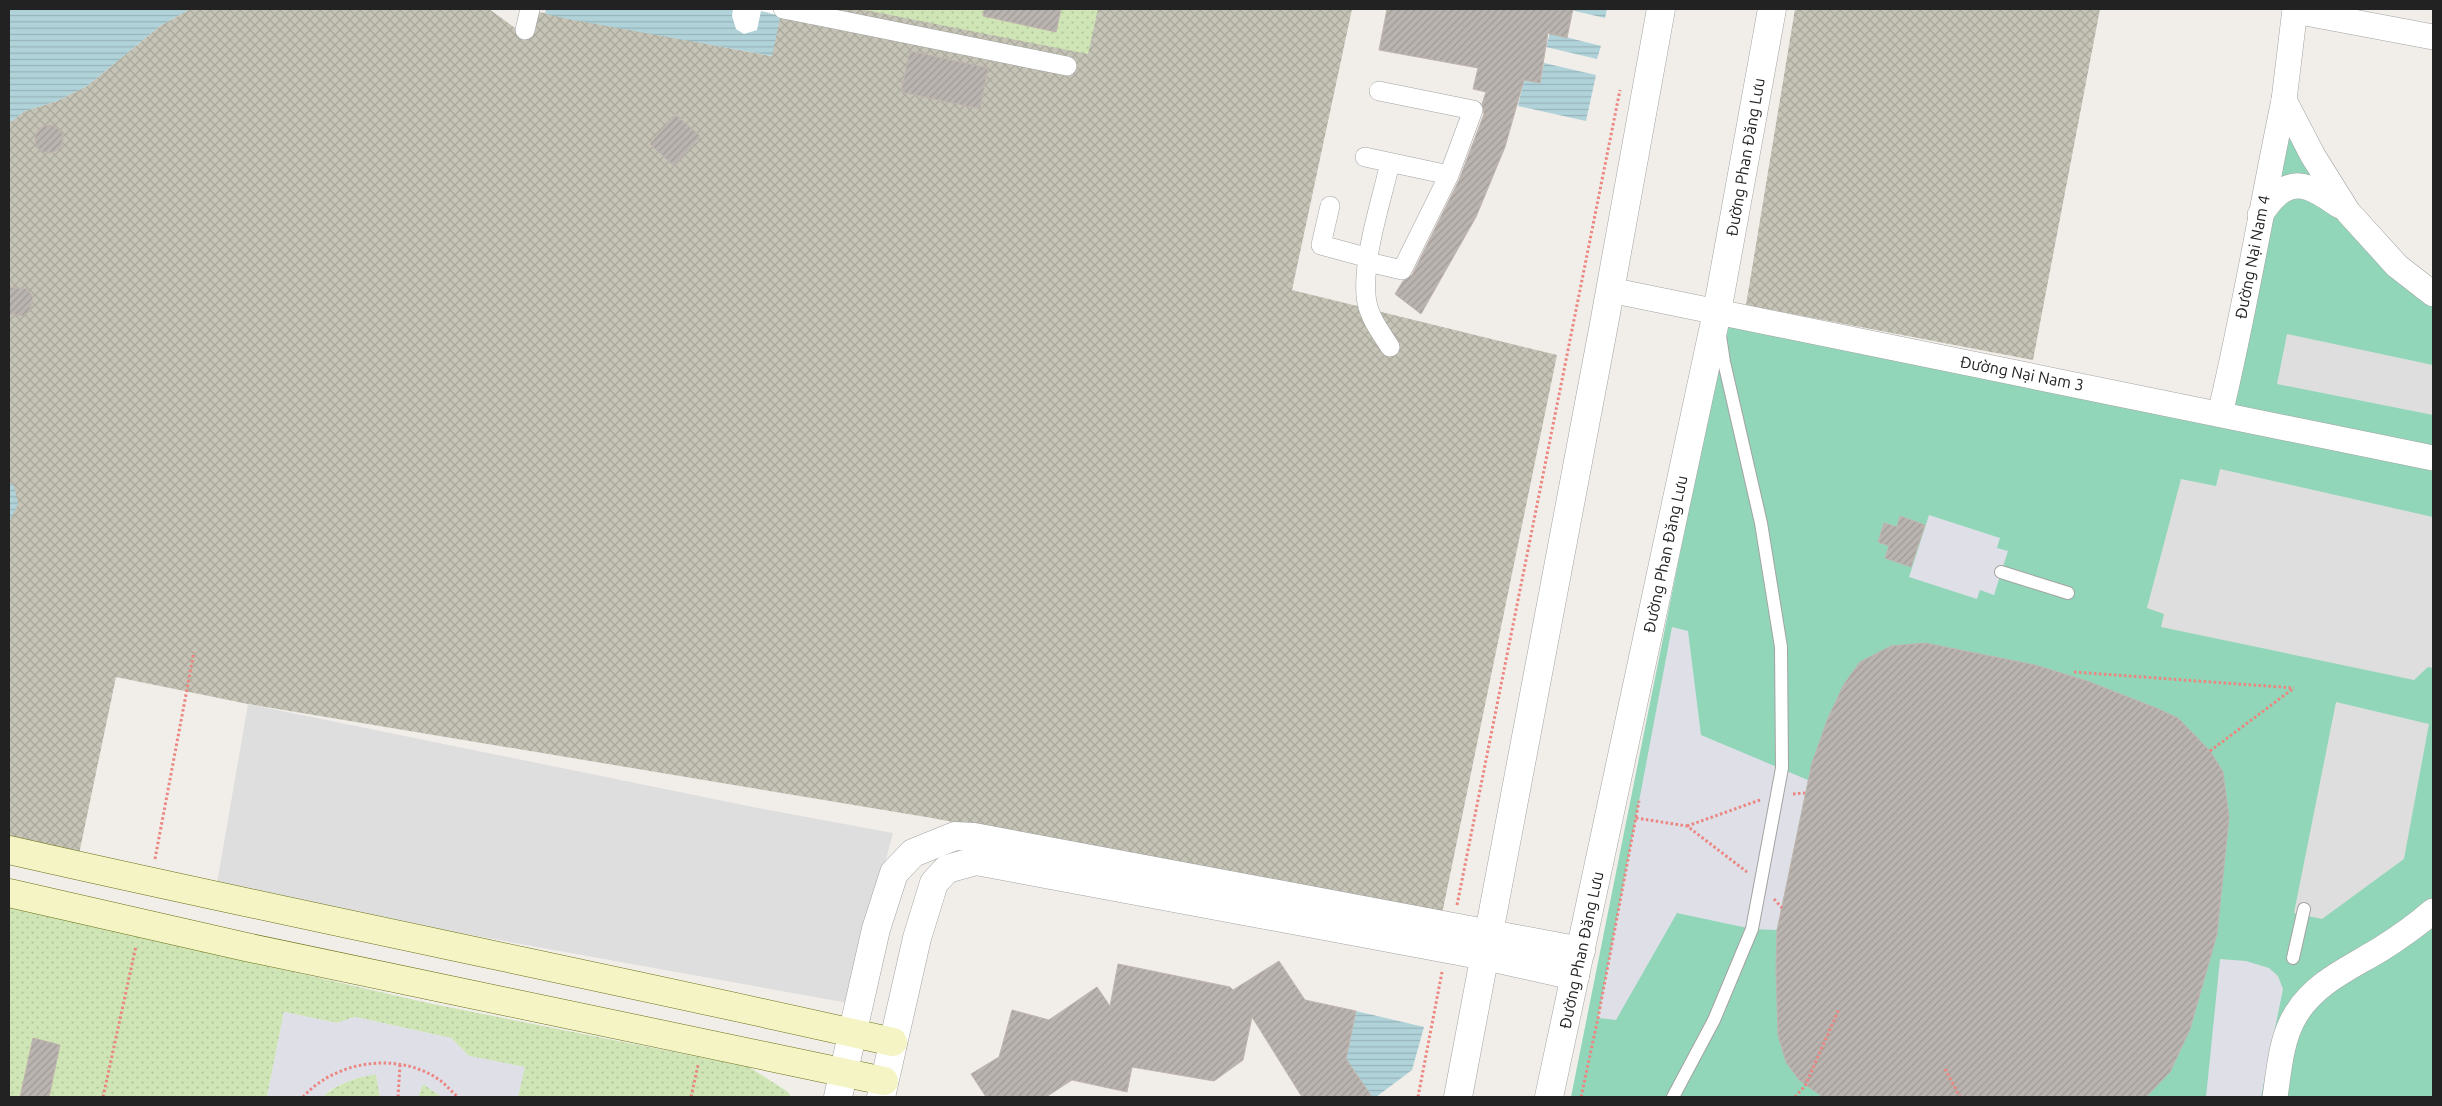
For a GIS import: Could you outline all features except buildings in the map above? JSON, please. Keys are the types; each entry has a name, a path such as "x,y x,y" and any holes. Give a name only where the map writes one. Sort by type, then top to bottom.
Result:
{"main road":[{"path":"9,850 255,906 893,1042"},
{"path":"9,893 246,947 600,1021 841,1085 883,1089"},
{"path":"246,947 255,906"},
{"path":"600,1021 609,980"}],"street":[{"path":"525,30 530,9"},
{"path":"783,9 809,11 1068,66"},
{"path":"1458,1097 1610,290 1660,9"},
{"name":"Đường Phan Đăng Lưu","path":"1549,1097 1717,312 1772,9"},
{"path":"2296,10 2433,37"},
{"name":"Đường Nại Nam 4","path":"2220,414 2236,348 2260,215 2284,100 2296,10"},
{"path":"1330,206 1322,245 1402,270 1449,175 1473,110 1379,91"},
{"path":"2284,100 2313,156 2348,212 2397,266 2433,294"},
{"path":"1365,157 1449,175"},
{"path":"1390,163 1368,260 1366,296 1375,325 1390,347"},
{"path":"2260,215 2282,190 2299,185 2315,189 2348,212"},
{"name":"Đường Nại Nam 3","path":"1610,290 2433,458"},
{"path":"841,1085 876,929 894,873 913,853 955,836 984,839 1452,928 1487,945"},
{"path":"883,1089 917,938 934,883 947,869 976,860 1487,945 1578,964"},
{"path":"2275,1097 2284,1049 2295,1017 2312,994 2343,970 2414,928 2433,910"}],"lane":[{"path":"1673,1097 1714,1020 1752,930 1782,768 1781,647 1762,523 1724,362 1717,312"},
{"path":"2001,572 2068,593"},
{"path":"2293,958 2304,910"}],"path":[{"path":"1452,928 1620,87"},
{"path":"155,859 194,652"},
{"path":"2074,672 2294,688 2210,750"},
{"path":"1636,818 1687,826 1778,794"},
{"path":"1687,826 1761,883"},
{"path":"103,1097 138,938"},
{"path":"1418,1097 1444,962"},
{"path":"1795,1097 1804,1086 1839,1009"},
{"path":"691,1097 699,1060"},
{"path":"303,1097 312,1087 341,1070 375,1063 409,1066 440,1081 458,1097"},
{"path":"398,1097 400,1065"},
{"path":"1945,1069 1960,1097"}],"shaded area":[{"path":"190,9 489,9 515,28 539,12 771,56 782,9 1352,9 1292,290 1557,355 1442,914 932,818 248,704 116,677 79,854 9,840 9,123 25,111 57,101 87,86 160,26"},
{"path":"1795,9 2100,9 2033,360 1746,305"},
{"path":"2287,334 2433,365 2433,415 2277,384"},
{"path":"2220,469 2433,517 2433,668 2428,667 2414,680 2161,627 2164,614 2147,608 2181,479 2216,486"},
{"path":"1929,515 2000,538 1997,548 2008,551 1994,595 1980,590 1977,599 1909,577"},
{"path":"1672,627 1688,631 1701,735 1808,780 1777,930 1752,929 1677,913 1616,1020 1598,1018"},
{"path":"2336,702 2429,724 2404,859 2322,919 2294,913"},
{"path":"248,704 758,808 893,833 848,1003 216,889"},
{"path":"2220,959 2246,961 2269,968 2278,976 2283,989 2261,1097 2206,1097"},
{"path":"284,1012 337,1023 355,1017 451,1038 469,1056 525,1067 518,1097 442,1097 423,1084 418,1097 380,1097 376,1074 353,1079 331,1089 322,1097 267,1097"}],"green space":[{"path":"860,9 1003,9 1000,20 1056,32 1061,9 1098,9 1088,54"},
{"path":"2290,126 2433,304 2433,1097 1571,1097 1726,324 2224,424"},
{"path":"9,906 428,1003 749,1067 788,1092 791,1097 518,1097 524,1067 469,1056 451,1038 355,1017 337,1023 284,1012 267,1097 9,1097"},
{"path":"376,1074 380,1097 322,1097 334,1088 347,1082"},
{"path":"423,1084 442,1097 418,1097"}],"water":[{"path":"9,9 190,9 160,26 87,86 57,101 25,111 9,123"},
{"path":"546,9 782,9 772,56 568,19 545,14"},
{"path":"1566,9 1607,9 1605,18"},
{"path":"1550,33 1601,46 1597,59 1546,47"},
{"path":"1544,63 1596,75 1586,121 1518,106 1524,80 1540,83"},
{"path":"9,482 14,486 18,504 9,523"},
{"path":"1356,1011 1424,1027 1412,1070 1376,1097 1372,1097 1346,1059"}],"pier":[{"path":"733,9 782,9 781,16 761,11 757,30 744,34 736,29 732,16"}]}
